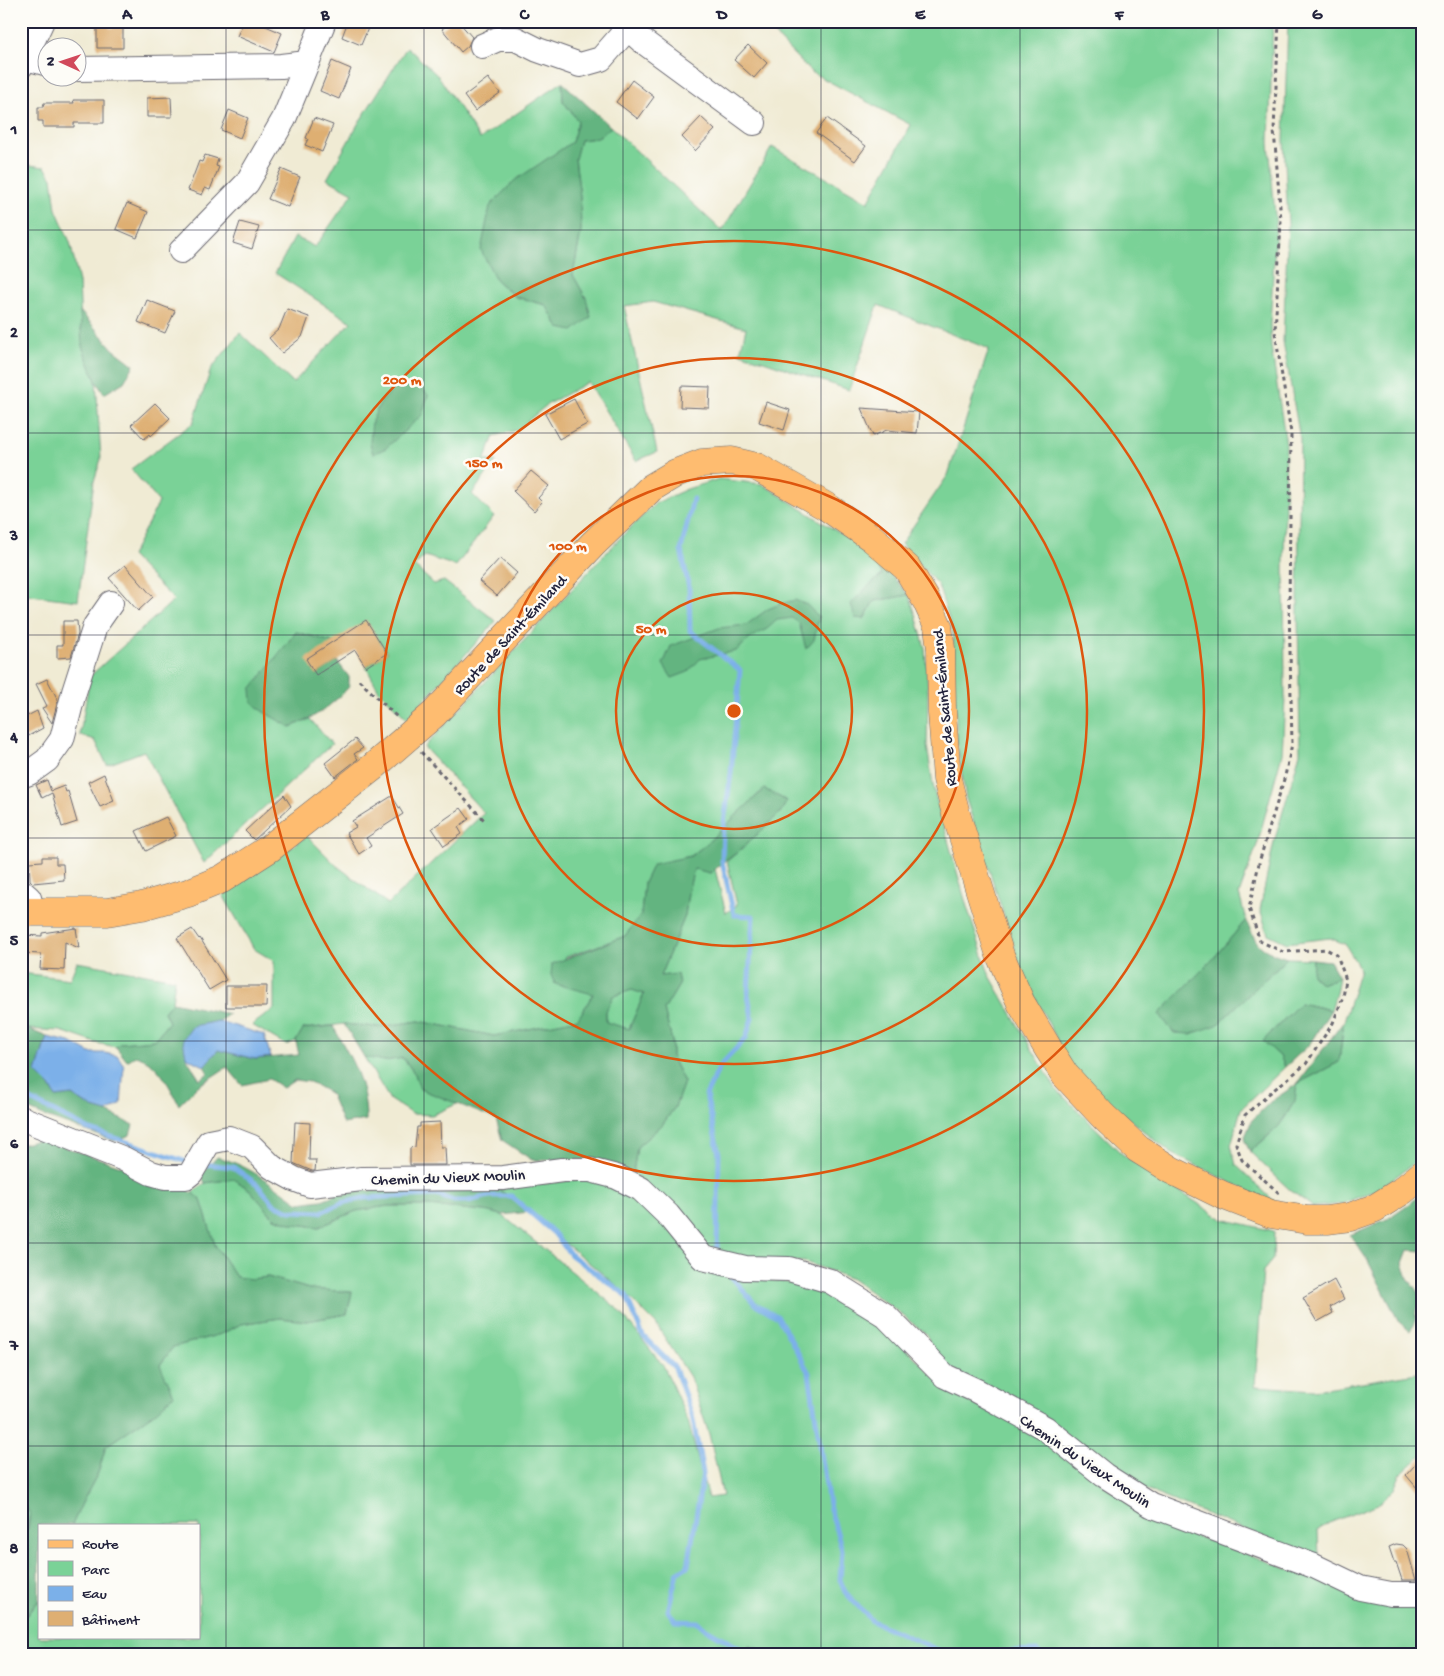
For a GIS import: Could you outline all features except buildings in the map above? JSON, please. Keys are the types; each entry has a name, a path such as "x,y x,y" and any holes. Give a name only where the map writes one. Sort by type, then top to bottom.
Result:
{"main road":[{"name":"Route de Saint-Émiland","path":"25,905 107,912 142,906 188,893 222,879 270,848 373,767 434,714 594,544 651,488 676,473 702,463 732,461 758,467 827,507 872,538 907,568 926,600 938,626 942,649 942,713 947,779 1000,955 1021,1003 1065,1075 1103,1116 1138,1149 1171,1170 1222,1195 1271,1214 1308,1220 1350,1217 1375,1208 1402,1191 1423,1174"}],"street":[{"path":"31,62 42,21"},
{"path":"181,251 246,184 284,119 324,21"},
{"path":"482,46 498,39 516,38 538,50 580,65 601,59 624,25 754,123"},
{"path":"88,69 281,66 307,63"},
{"path":"21,776 29,773 47,760 62,739 74,692 95,626 111,603"},
{"name":"Chemin du Vieux Moulin","path":"21,1118 124,1159 165,1178 186,1177 191,1173 209,1142 230,1138 252,1147 272,1167 310,1185 362,1179 503,1178 572,1170 590,1170 617,1177 641,1189 668,1215 703,1258 745,1268 789,1269 830,1281 885,1315 945,1376 1045,1428 1104,1475 1151,1505 1314,1566 1360,1588 1391,1594 1423,1594"}],"path":[{"path":"1279,21 1274,130 1281,220 1275,332 1291,433 1289,604 1292,744 1285,776 1260,859 1249,908 1260,940 1283,952 1326,949 1337,955 1346,980 1343,997 1333,1023 1306,1064 1245,1115 1236,1144 1242,1160 1308,1220"},
{"path":"359,680 410,734 432,765 485,821"}],"green space":[{"path":"761,21 1273,21 1269,143 1276,227 1270,324 1271,346 1286,444 1284,559 1285,699 1282,754 1257,845 1239,894 1246,920 1212,960 1217,1025 1287,958 1313,959 1312,975 1322,984 1339,977 1331,1010 1300,1003 1263,1041 1280,1056 1285,1067 1241,1109 1231,1145 1236,1165 1279,1206 1171,1153 1095,1092 1069,1063 1023,974 966,799 957,744 953,632 938,585 901,544 948,475 989,349 878,305 849,390 740,353 746,328 653,302 624,306 657,452 636,461 588,382 548,404 517,430 494,436 484,461 496,461 472,494 494,516 456,566 425,556 414,566 434,584 444,581 496,621 407,719 379,691 366,667 387,653 366,621 333,642 296,632 273,661 290,727 310,719 332,744 204,863 144,751 107,765 95,740 80,735 90,676 174,600 131,556 159,502 131,469 193,423 211,369 240,333 293,383 351,322 275,273 295,237 315,247 353,193 327,179 358,124 407,47 439,77 480,139 562,82 563,101 578,121 572,142 545,161 496,280 515,297 546,305 559,328 586,298 573,275 581,231 580,196 575,158 580,140 597,138 611,127 722,231 772,147 868,202 911,125 811,72"},
{"path":"1288,21 1423,21 1423,1157 1377,1190 1341,1204 1313,1207 1290,1190 1250,1152 1275,1130 1287,1115 1295,1096 1297,1084 1339,1062 1344,1021 1360,969 1345,944 1330,938 1287,943 1268,934 1260,910 1274,842 1300,753 1298,613 1300,439 1283,341 1288,224 1284,140"},
{"path":"562,82 611,127 597,138 580,140 575,159 580,196 581,231 573,275 586,298 591,317 573,331 559,328 546,305 516,297 496,280 481,250 490,206 514,181 572,142 578,121 563,101"},
{"path":"21,164 45,167 52,178 56,209 70,242 79,282 82,346 96,381 101,459 94,481 78,601 23,594 21,596"},
{"path":"80,311 113,349 134,365 124,382 104,394 96,381 82,346"},
{"path":"418,384 428,395 422,415 386,448 373,454 370,443 372,421 380,403 395,388"},
{"path":"719,479 762,484 873,554 882,575 864,590 864,619 874,601 909,595 925,648 928,690 927,746 934,791 967,907 989,974 1027,1041 1056,1089 1122,1154 1222,1219 1274,1231 1273,1259 1263,1271 1255,1386 1314,1390 1423,1372 1423,1454 1400,1475 1394,1489 1378,1504 1329,1523 1318,1530 1319,1559 1146,1490 939,1360 926,1334 852,1279 805,1262 759,1260 710,1253 633,1173 637,1147 662,1125 675,1107 684,1082 672,1058 672,1041 664,1010 679,985 677,974 660,976 685,916 694,868 710,873 715,869 726,913 737,905 727,861 780,813 787,801 764,789 691,856 653,865 644,883 641,915 625,936 566,957 556,984 593,993 579,1019 494,1036 419,1021 377,1027 344,1024 303,1029 296,1041 286,1045 252,1025 274,1009 274,961 254,949 223,895 307,836 337,866 388,904 484,813 424,747 623,535 656,503 687,489"},
{"path":"873,554 909,595 874,601 864,619 855,618 851,604 882,575"},
{"path":"795,600 807,605 819,617 814,640 806,649 799,623 792,618 777,620 767,629 752,637 736,651 700,659 688,672 672,678 663,664 671,646 719,628 746,625 768,609"},
{"path":"296,632 333,642 316,675 337,661 349,677 349,687 322,711 290,727 262,711 252,702 251,689"},
{"path":"764,789 787,801 780,813 739,851 710,873 694,869 688,892 685,916 660,976 677,974 679,985 664,1010 672,1041 672,1058 684,1082 675,1107 662,1125 637,1147 633,1173 586,1160 532,1160 502,1140 496,1119 420,1089 415,1074 403,1058 385,1061 364,1057 344,1024 377,1027 419,1021 494,1036 578,1019 593,994 555,984 551,975 552,964 625,936 641,915 644,883 653,864 691,856","holes":["632,990 644,994 629,1029 606,1022 606,1011 613,996"]},
{"path":"1246,920 1260,946 1287,958 1217,1025 1191,1034 1174,1033 1159,1014 1212,960"},
{"path":"1313,959 1330,961 1339,977 1322,984 1312,975"},
{"path":"77,962 175,979 172,1002 164,1012 169,1022 154,1040 121,1043 116,1047 96,1043 61,1031 26,1029 21,1026 21,973 70,979"},
{"path":"632,990 644,994 629,1029 606,1023 606,1011 613,996"},
{"path":"172,1002 229,1014 219,1021 193,1026 186,1057 200,1080 208,1073 204,1066 218,1050 255,1059 299,1055 296,1041 303,1029 333,1026 360,1082 366,1120 343,1124 330,1093 310,1082 295,1080 283,1088 269,1079 242,1085 227,1067 198,1086 179,1105 167,1082 156,1068 135,1056 127,1061 116,1047 121,1043 154,1040 169,1022 164,1012"},
{"path":"1300,1003 1331,1010 1309,1045 1285,1067 1280,1056 1263,1041"},
{"path":"1344,1021 1339,1062 1297,1084"},
{"path":"21,1026 47,1037 36,1072 50,1086 56,1097 72,1095 93,1108 107,1112 133,1125 130,1135 115,1141 46,1117 21,1106"},
{"path":"364,1057 385,1061 403,1058 415,1074 420,1089 459,1103 432,1115 412,1114 390,1100"},
{"path":"1297,1084 1295,1101 1279,1126 1250,1152 1244,1139 1252,1120 1270,1102"},
{"path":"41,1139 186,1188 201,1200 215,1245 236,1277 251,1279 268,1277 309,1289 352,1292 347,1314 307,1321 280,1318 241,1324 221,1334 173,1347 160,1365 174,1395 154,1413 106,1446 98,1473 72,1524 38,1524 38,1601 21,1622 21,1530 28,1529 30,1513 21,1502 21,1145"},
{"path":"217,1157 249,1170 270,1182 299,1203 322,1200 344,1191 499,1189 529,1212 502,1215 485,1211 427,1206 388,1206 356,1211 319,1227 294,1224 274,1218 250,1190 234,1179 205,1183 201,1175"},
{"path":"234,1179 250,1190 274,1218 294,1224 319,1227 356,1211 388,1206 427,1206 485,1211 502,1215 618,1309 664,1367 688,1421 708,1498 723,1496 709,1434 690,1377 656,1324 621,1289 499,1189 583,1179 613,1186 635,1197 717,1272 796,1284 830,1298 882,1324 933,1376 962,1399 1031,1430 1131,1505 1175,1529 1264,1560 1354,1595 1391,1606 1423,1604 1423,1654 780,1655 749,1646 734,1655 198,1655 174,1650 140,1655 21,1655 21,1622 38,1601 38,1638 200,1638 200,1524 72,1524 98,1473 106,1446 154,1413 160,1365 173,1347 221,1334 241,1324 280,1318 307,1321 347,1314 352,1292 309,1289 268,1277 251,1279 236,1277 215,1245 201,1200 192,1193 205,1183"},
{"path":"1423,1194 1423,1251 1408,1250 1403,1263 1408,1278 1419,1294 1421,1301 1416,1309 1415,1321 1410,1331 1399,1322 1368,1261 1350,1235 1387,1219"},
{"path":"21,1502 30,1513 27,1530 21,1530"},
{"path":"749,1646 780,1655 734,1655"},
{"path":"174,1650 198,1655 140,1655"}],"water":[{"path":"219,1021 264,1035 271,1057 255,1059 218,1050 204,1066 186,1057 183,1039 193,1026"},
{"path":"47,1037 70,1042 90,1053 105,1053 118,1056 124,1066 121,1104 107,1112 93,1108 72,1095 56,1097 50,1086 36,1072"}],"waterway":[{"path":"693,499 681,550 689,588 690,631 740,670 731,773 723,830 722,861 734,915 753,916 748,994 752,1018 746,1038 720,1066 706,1095 719,1154 717,1248"},
{"path":"21,1095 88,1129 190,1163"},
{"path":"203,1164 233,1167 257,1184 274,1204 290,1211 321,1212 342,1203 364,1198 436,1195 454,1201 468,1201 489,1196 511,1196 554,1233 571,1255 626,1295 643,1336 675,1368 692,1415 703,1473 688,1566 677,1573 668,1611 675,1621 698,1622 703,1627 741,1649 744,1655"},
{"path":"730,1275 754,1303 778,1317 809,1373 829,1505 842,1550 840,1580 845,1592 872,1621 947,1654 1037,1651 1041,1655"}]}
